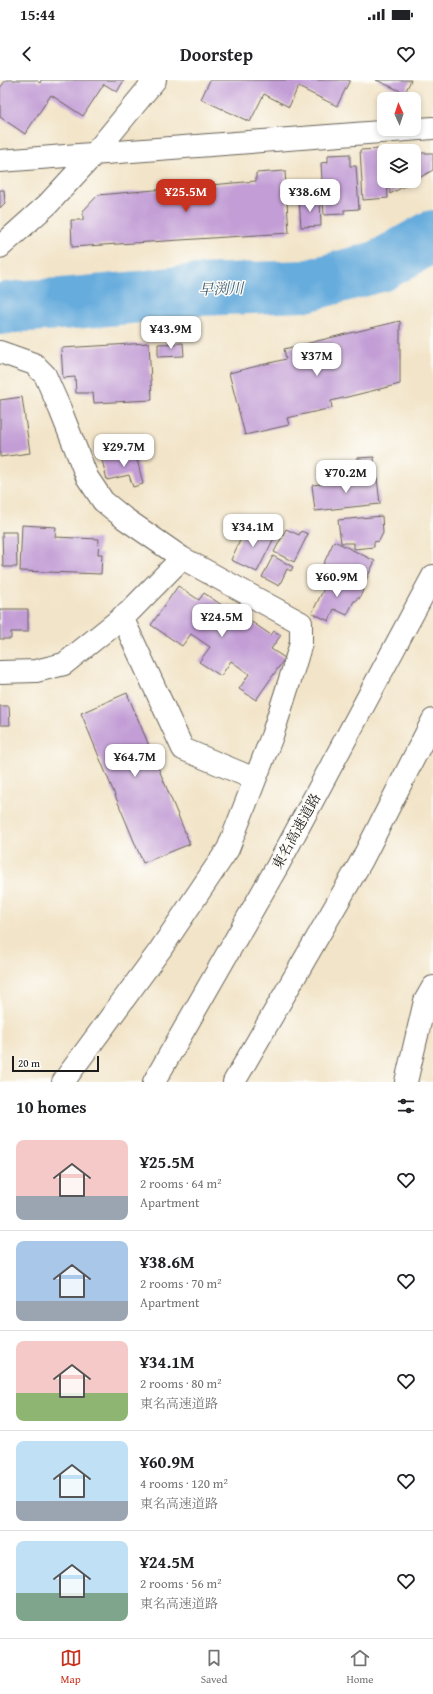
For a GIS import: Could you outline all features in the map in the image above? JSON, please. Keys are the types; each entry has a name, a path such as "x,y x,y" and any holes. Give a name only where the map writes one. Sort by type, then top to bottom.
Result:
{"main road":[{"path":"0,247 48,204 95,153 155,80"},
{"path":"0,161 433,128"},
{"path":"0,352 34,364 45,375 87,477 103,501 182,558 301,623 301,643 272,736 228,849 160,950 62,1082"},
{"path":"0,672 36,671 64,664 130,611 182,558"},
{"name":"東名高速道路","path":"154,1082 278,865 433,576"},
{"path":"122,617 183,749 255,779"},
{"path":"234,1082 362,860 433,720"},
{"path":"406,1082 425,1001 433,987"}],"building":[{"path":"6,80 36,80 40,83 41,80 124,80 117,92 104,84 83,116 51,95 25,134 0,117 0,88"},
{"path":"210,80 350,80 337,106 298,87 289,107 264,94 250,122 201,99"},
{"path":"376,80 411,80 405,92"},
{"path":"377,149 377,188 387,188 388,198 363,200 360,150"},
{"path":"421,153 433,153 433,170 421,177"},
{"path":"350,154 350,166 356,166 359,209 344,210 344,214 324,215 321,163 328,162 328,155"},
{"path":"285,171 289,233 72,247 71,220 83,220 83,211 98,195 256,181 256,173"},
{"path":"390,188 401,188 390,194"},
{"path":"0,190 4,190 5,203 0,208"},
{"path":"320,199 321,226 301,227 299,200"},
{"path":"400,321 400,384 331,401 332,408 287,418 289,425 245,435 229,373 286,359 284,349"},
{"path":"149,343 152,400 94,403 93,393 76,393 75,377 63,378 61,348"},
{"path":"183,343 184,356 158,357 158,344"},
{"path":"22,397 30,453 0,457 0,400"},
{"path":"135,451 143,484 133,487 129,475 107,480 102,460"},
{"path":"374,457 375,477 358,478 357,458"},
{"path":"377,478 380,504 315,511 312,485"},
{"path":"382,516 383,533 379,541 374,542 374,547 354,549 354,543 341,543 338,520"},
{"path":"248,523 275,536 257,572 231,560"},
{"path":"22,525 56,527 55,537 99,539 98,554 102,554 101,574 20,571"},
{"path":"286,529 299,535 301,531 308,534 294,562 274,552"},
{"path":"2,532 16,532 17,567 3,567"},
{"path":"334,541 375,561 365,582 357,578 355,583 322,567"},
{"path":"273,556 293,567 291,571 287,569 279,586 262,577"},
{"path":"329,578 340,583 342,579 364,588 359,599 357,598 356,601 354,601 347,615 334,609 329,621 312,613"},
{"path":"178,586 199,600 204,593 235,614 237,612 271,635 274,631 281,635 271,649 285,658 256,700 239,689 249,674 231,661 221,676 199,662 210,647 191,634 182,646 151,625"},
{"path":"0,609 28,609 28,632 11,632 11,639 0,639"},
{"path":"127,693 190,844 143,863 81,713"},
{"path":"0,706 9,706 10,725 0,725"}],"waterway":[{"name":"早渕川","path":"0,309 140,297 195,290 306,286 380,266 433,236"}]}
